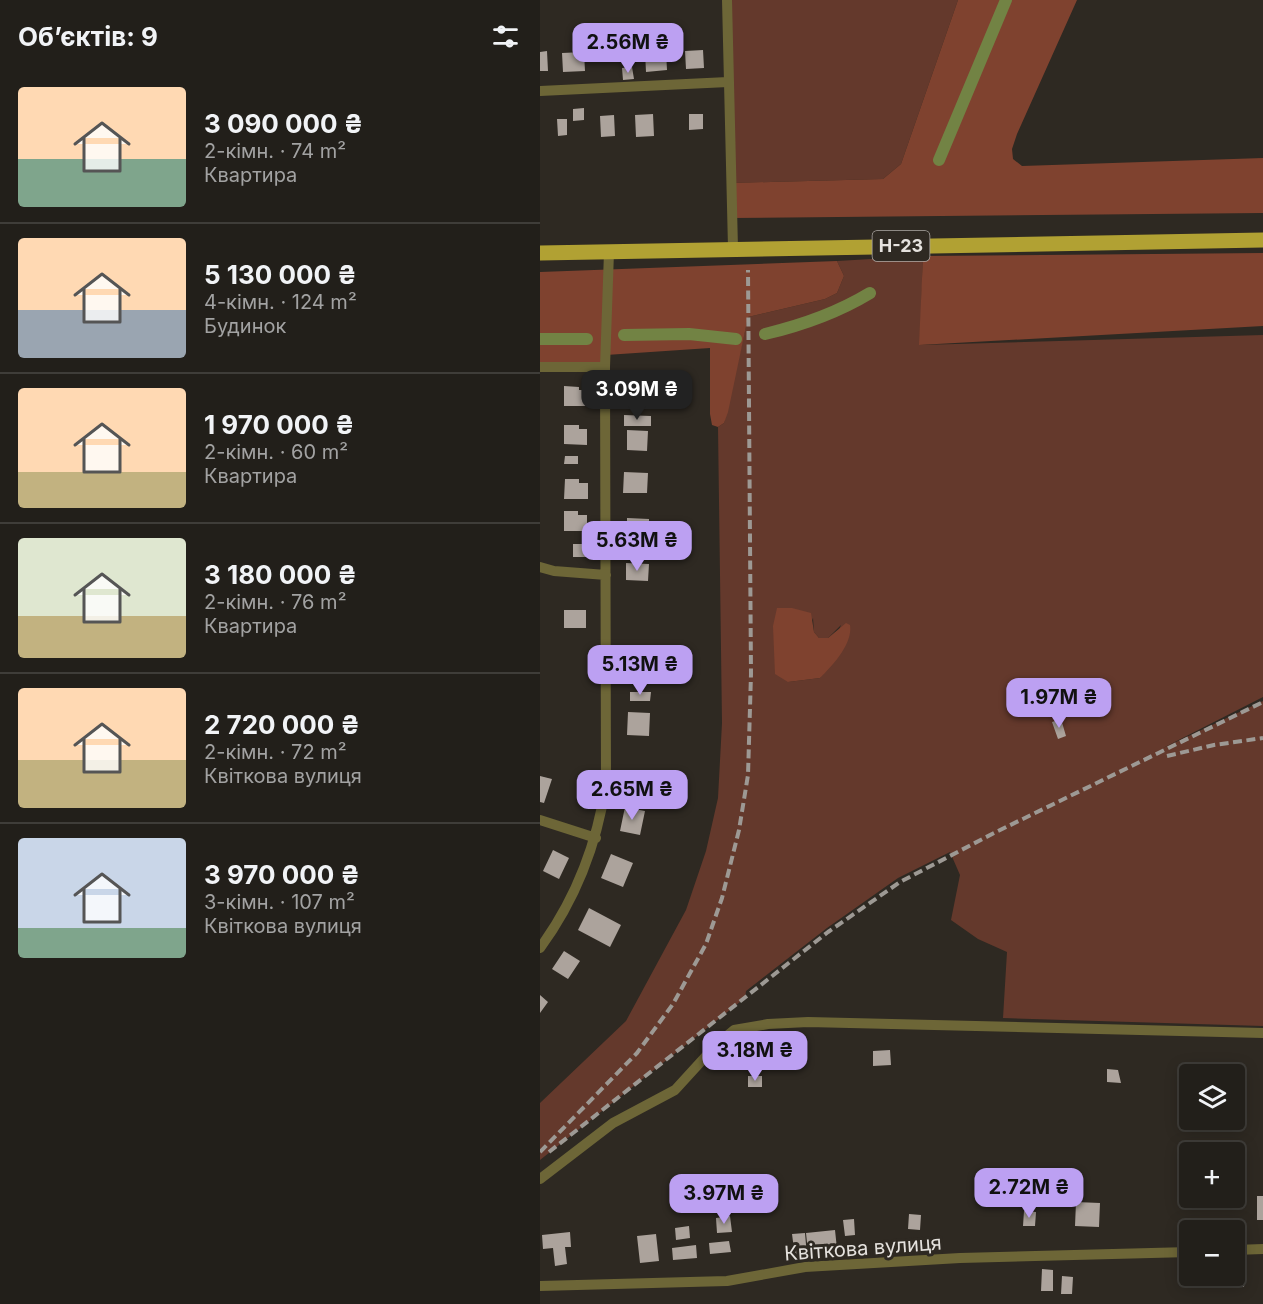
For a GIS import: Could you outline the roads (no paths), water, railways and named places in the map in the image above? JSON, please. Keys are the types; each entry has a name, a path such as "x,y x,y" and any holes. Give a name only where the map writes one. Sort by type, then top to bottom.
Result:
{"main road":[{"name":"Н-23","path":"540,253 1263,240"}],"street":[{"path":"727,0 733,248"},
{"path":"540,91 728,82"},
{"path":"540,948 553,931 582,876 596,838 606,784 605,367 609,252"},
{"path":"540,367 605,367"},
{"path":"540,567 554,571 606,575"},
{"path":"540,820 596,838"},
{"path":"540,1179 613,1123 675,1090 717,1044 734,1030 808,1022 1263,1033"},
{"path":"1245,1250 1263,1249"},
{"name":"Квіткова вулиця","path":"540,1286 727,1281 805,1267 948,1259 1179,1252"}],"waterway":[{"path":"939,160 1006,0"},
{"path":"765,334 819,318 870,293"},
{"path":"624,335 689,334 736,339"},
{"path":"540,339 587,339"}],"railway":[{"path":"540,1152 637,1053 673,1004 706,944 722,898 739,830 748,775 751,674 748,270"},
{"path":"549,1152 828,932 900,882 994,833 1263,702"},
{"path":"1167,756 1214,745 1263,738"}]}
